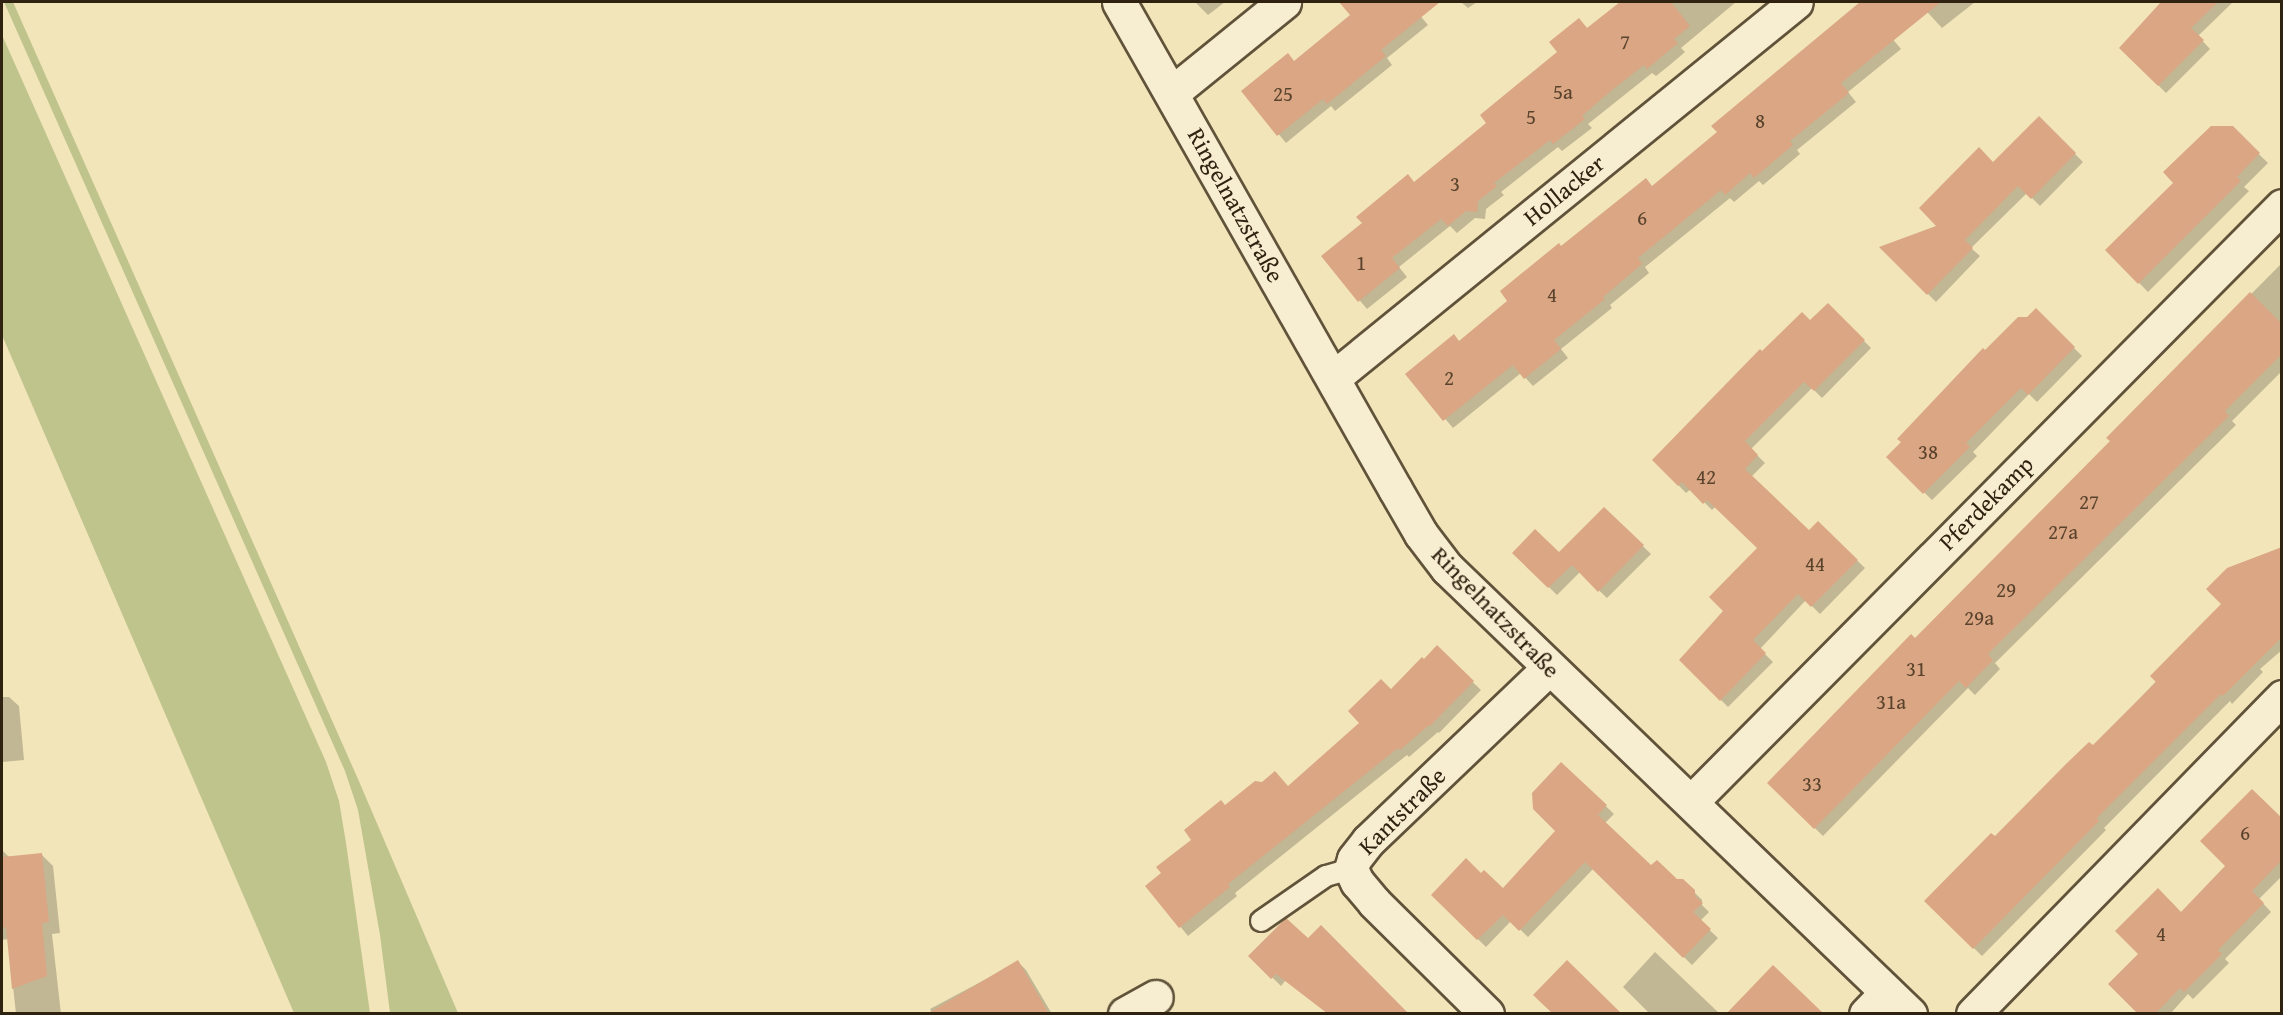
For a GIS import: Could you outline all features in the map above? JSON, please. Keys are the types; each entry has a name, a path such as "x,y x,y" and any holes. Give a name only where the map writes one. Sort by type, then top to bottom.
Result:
{"street":[{"name":"Ringelnatzstraße","path":"1119,2 1173,92 1428,542 1447,568 1549,668 1691,801 1887,1006"},
{"path":"1173,92 1284,2"},
{"name":"Hollacker","path":"1333,378 1796,2"},
{"name":"Pferdekamp","path":"1691,801 2282,206"},
{"name":"Kantstraße","path":"1486,1014 1374,902 1357,882 1351,869 1354,859 1368,841 1549,668"},
{"path":"1973,1014 2282,697"},
{"path":"1125,1014 1156,997"}],"lane":[{"path":"1261,921 1326,876 1351,869"}],"green space":[{"path":"4,2 13,2 358,779 458,1013 390,1013 380,935 358,810 345,771"},
{"path":"2,35 326,762 339,801 370,1013 294,1013 2,335"}],"building":[{"path":"1339,2 1440,2 1381,50 1386,56 1327,104 1323,99 1277,136 1241,91 1288,53 1294,61 1350,15"},
{"path":"1620,2 1671,2 1690,26 1674,39 1678,43 1647,69 1644,65 1612,90 1582,116 1585,119 1553,144 1550,140 1494,183 1497,186 1478,201 1477,212 1466,211 1448,226 1441,219 1392,258 1400,268 1358,302 1321,256 1362,223 1356,217 1408,174 1414,182 1486,123 1480,115 1557,52 1549,42 1579,18 1587,28"},
{"path":"1860,2 1941,2 1841,83 1849,93 1790,141 1793,145 1754,178 1750,173 1725,195 1721,190 1638,258 1642,264 1603,297 1605,299 1554,340 1561,349 1524,379 1513,365 1443,421 1405,374 1454,334 1459,341 1507,301 1500,291 1559,243 1561,246 1646,178 1652,186 1717,132 1711,126"},
{"path":"2161,2 2218,2 2191,28 2204,40 2158,86 2119,48"},
{"path":"2039,116 2076,153 2031,199 2018,186 1965,240 1973,248 1927,295 1879,247 1936,226 1919,208 1979,147 1993,162"},
{"path":"2211,126 2233,126 2260,153 2237,177 2241,181 2138,284 2105,250 2173,183 2163,172"},
{"path":"2250,292 2282,324 2282,354 2225,411 2229,416 1988,654 1993,660 1966,688 1959,681 1814,829 1767,783 1911,634 1915,638 2110,441 2106,438"},
{"path":"1828,303 1865,340 1814,391 1804,382 1745,441 1758,455 1745,469 1809,530 1818,521 1858,560 1811,607 1798,594 1753,640 1766,653 1720,701 1679,660 1723,611 1709,597 1757,548 1707,500 1703,504 1682,482 1678,486 1652,460 1760,349 1762,351 1802,312 1810,320"},
{"path":"2036,308 2075,347 2028,395 2021,388 1966,443 1970,447 1923,494 1886,457 1901,442 1897,439 1983,348 1985,350 2018,317 2027,317"},
{"path":"1604,507 1644,545 1598,592 1572,565 1548,588 1512,553 1535,529 1559,552"},
{"path":"2282,547 2282,637 2223,696 2221,694 2097,818 2099,821 1973,949 1924,901 1991,833 1995,836 2089,742 2093,745 2156,682 2150,676 2221,604 2206,589 2227,568"},
{"path":"1437,645 1474,681 1430,726 1400,750 1398,748 1228,884 1230,887 1179,928 1145,886 1161,873 1156,867 1191,840 1184,830 1221,800 1225,805 1255,781 1262,782 1275,771 1288,786 1359,723 1348,711 1381,679 1391,689"},
{"path":"1561,762 1607,805 1598,815 1651,865 1657,860 1677,879 1683,879 1695,890 1695,896 1703,903 1693,912 1711,929 1683,958 1585,862 1519,931 1503,915 1477,940 1431,895 1466,858 1481,873 1484,870 1503,888 1555,831 1533,809 1532,793"},
{"path":"2252,789 2282,818 2282,860 2252,891 2264,903 2218,950 2222,954 2184,992 2180,988 2155,1014 2138,1014 2108,984 2138,954 2115,931 2158,888 2181,912 2225,866 2200,841"},
{"path":"42,853 49,922 42,923 47,976 12,989 6,927 2,928 2,857"},
{"path":"1286,918 1308,938 1321,925 1409,1014 1328,1014 1276,974 1271,979 1248,956"},
{"path":"1018,960 1049,1014 927,1014"},
{"path":"1567,960 1622,1014 1553,1014 1533,995"},
{"path":"1773,965 1824,1014 1726,1014"}]}
